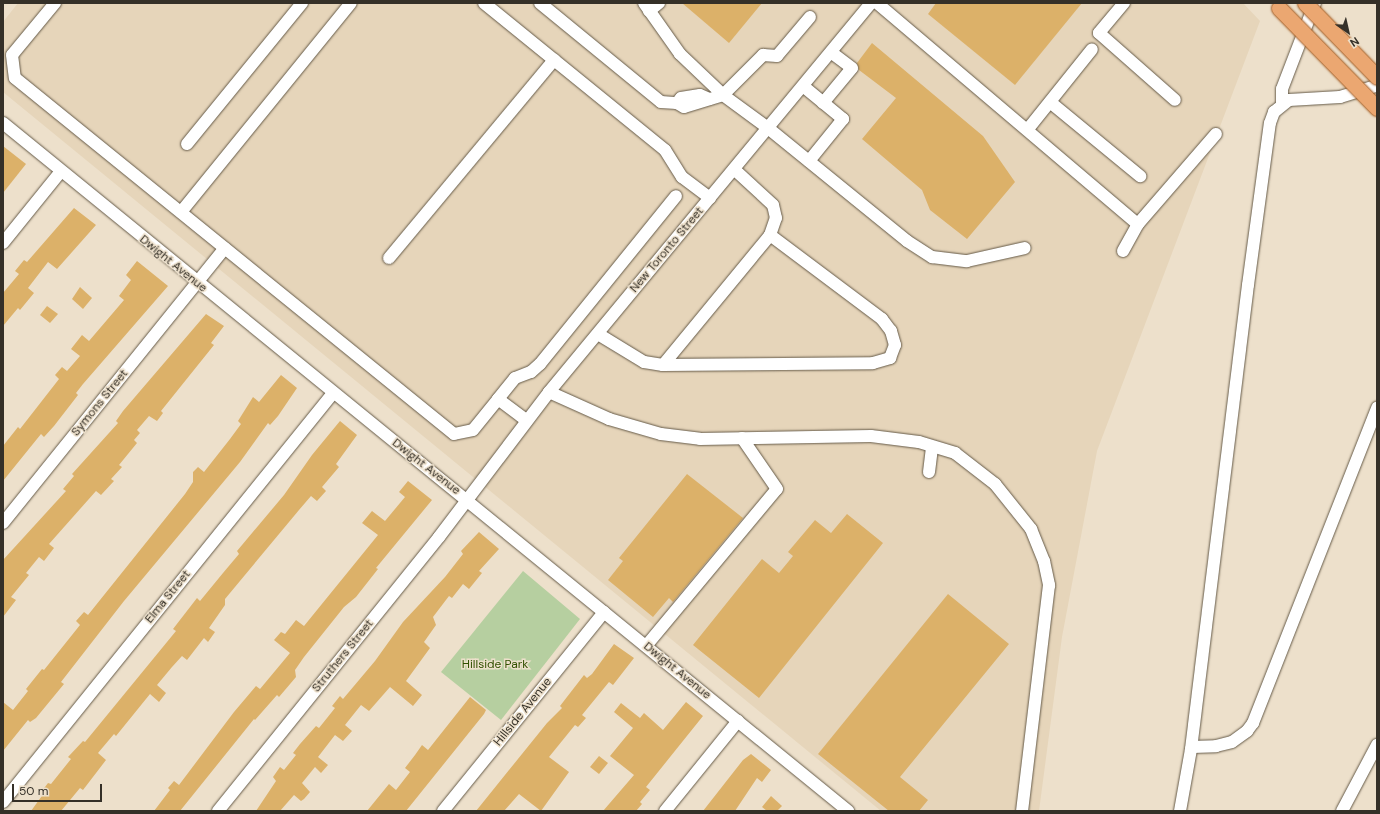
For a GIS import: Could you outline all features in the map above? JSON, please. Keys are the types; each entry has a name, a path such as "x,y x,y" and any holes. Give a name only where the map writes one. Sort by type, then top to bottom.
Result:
{"main road":[{"path":"1305,3 1377,77"},
{"path":"1279,8 1377,108"}],"street":[{"path":"55,3 12,56 15,78 454,434 473,430 515,378 531,372 540,364 676,196"},
{"path":"187,144 302,3"},
{"path":"181,212 351,3"},
{"path":"484,3 664,150 682,177 710,198"},
{"path":"540,3 662,102 677,103 684,107 723,95 763,55 777,56 810,17"},
{"path":"659,3 646,7 680,54 723,95 768,128 907,241 932,257 967,260 1025,248"},
{"name":"New Toronto Street","path":"467,500 549,392 871,3"},
{"path":"877,3 1028,129 1138,224"},
{"path":"1124,3 1099,34 1175,100"},
{"path":"1282,103 1282,89 1315,3"},
{"path":"1028,129 1092,49"},
{"path":"823,103 852,68 831,52"},
{"path":"389,258 554,60"},
{"path":"802,86 843,120 809,161"},
{"path":"1180,811 1192,747 1270,122 1274,112 1282,103 1302,99 1340,97 1377,86"},
{"path":"1050,102 1140,176"},
{"name":"Dwight Avenue","path":"3,123 332,393 467,500 848,811"},
{"path":"1123,251 1138,224 1216,134"},
{"path":"663,365 770,235 776,218 773,206 734,169"},
{"path":"3,243 60,171"},
{"path":"598,334 644,362 663,365 873,363 890,358 895,345 891,331 882,319 770,235"},
{"name":"Symons Street","path":"3,524 225,248"},
{"path":"549,392 609,419 661,434 700,440 872,436 932,446 955,453 995,484 1031,529 1044,561 1048,585 1022,811"},
{"name":"Elma Street","path":"3,802 332,393"},
{"path":"498,399 527,422"},
{"path":"1192,747 1216,746 1232,742 1247,731 1253,723 1377,408"},
{"path":"646,646 777,489 742,438"},
{"path":"929,472 932,446"},
{"name":"Struthers Street","path":"218,811 467,500"},
{"name":"Hillside Avenue","path":"443,811 604,612"},
{"path":"665,811 738,721"},
{"path":"1342,811 1377,745"}],"shaded area":[{"path":"18,3 1243,3 1260,21 1097,451 1062,637 1039,811 881,811 3,92 3,22"}],"green space":[{"name":"Hillside Park","path":"523,571 580,619 501,720 441,672"}],"building":[{"path":"682,3 762,3 729,43"},
{"path":"936,3 1082,3 1015,85 928,14"},
{"path":"872,43 983,136 1015,182 967,239 930,210 922,190 862,139 896,98 859,70 857,63"},
{"path":"3,146 26,164 3,193"},
{"path":"74,208 96,225 57,269 48,262 28,288 34,293 20,310 18,308 3,326 3,293 19,274 15,271 24,260 27,262"},
{"path":"137,261 168,286 83,384 76,393 78,395 54,426 44,437 41,434 3,481 3,446 18,427 20,429 59,379 55,375 62,367 67,371 80,356 71,349 82,335 89,341 124,300 119,296 131,280 126,275"},
{"path":"80,287 92,298 83,309 72,299"},
{"path":"47,306 58,314 50,323 40,315"},
{"path":"206,314 224,326 211,343 214,345 161,411 163,413 157,421 149,416 137,430 140,433 134,440 137,443 119,465 122,467 111,479 114,481 101,495 96,491 49,544 54,548 44,561 39,557 26,573 29,575 11,597 16,600 3,617 3,560 66,491 63,489 74,476 72,474 118,423 116,421 123,411"},
{"path":"281,375 297,388 278,416 270,425 268,423 240,462 124,601 61,682 64,684 36,718 30,722 28,720 3,751 3,702 13,710 28,691 26,689 42,669 44,670 80,625 76,621 84,612 88,615 185,494 193,482 193,472 198,467 204,472 230,439 241,424 238,421 253,397 259,402"},
{"path":"340,421 357,435 336,464 339,467 322,487 326,491 317,501 311,496 225,599 225,605 209,628 215,632 208,642 204,638 187,660 182,656 157,685 166,693 159,702 150,694 116,736 114,734 98,753 106,760 83,790 80,788 61,811 31,811 44,793 42,791 48,783 51,784 71,759 68,757 83,741 85,742 176,631 173,629 197,598 200,601 239,554 237,551 284,495 312,455"},
{"path":"687,474 743,518 673,602 669,598 653,617 608,580 623,561 619,558"},
{"path":"408,481 432,500 376,568 378,569 356,597 344,607 304,657 295,670 296,677 279,697 277,695 255,720 254,719 180,811 154,811 170,790 168,788 174,781 179,785 234,712 256,686 260,689 290,653 274,640 281,632 285,634 296,620 304,626 378,535 362,523 372,511 385,521 405,497 399,492"},
{"path":"847,514 883,543 759,698 693,645 762,559 779,573 793,556 788,552 815,520 831,533"},
{"path":"479,532 499,549 479,571 482,573 469,589 463,584 452,598 449,596 433,617 436,625 424,642 430,648 406,681 422,695 413,706 390,687 369,711 361,705 345,725 352,731 343,741 335,735 318,757 328,765 321,773 315,767 302,783 310,792 304,799 301,801 294,795 280,811 256,811 276,781 273,777 280,767 284,770 296,755 293,753 300,744 316,726 319,728 335,708 332,706 340,696 343,699 375,661 403,622 445,577 463,554 461,551"},
{"path":"948,594 1009,644 900,777 928,800 919,811 889,811 818,754"},
{"path":"614,644 634,658 613,685 609,682 582,715 586,718 578,727 575,725 549,757 569,772 541,811 519,794 504,811 476,811 547,723 562,708 560,706 584,675 587,678 592,674"},
{"path":"470,697 486,710 484,714 406,811 367,811 389,784 396,790 410,772 405,768 422,745 428,750"},
{"path":"686,702 703,716 646,787 650,790 640,802 642,804 636,811 603,811 634,775 610,756 633,728 614,712 621,703 640,718 644,713 663,730"},
{"path":"751,754 771,770 762,782 757,778 735,811 703,811 743,760"},
{"path":"599,756 608,763 599,774 590,767"},
{"path":"771,796 782,806 777,811 767,811 762,807"}]}
